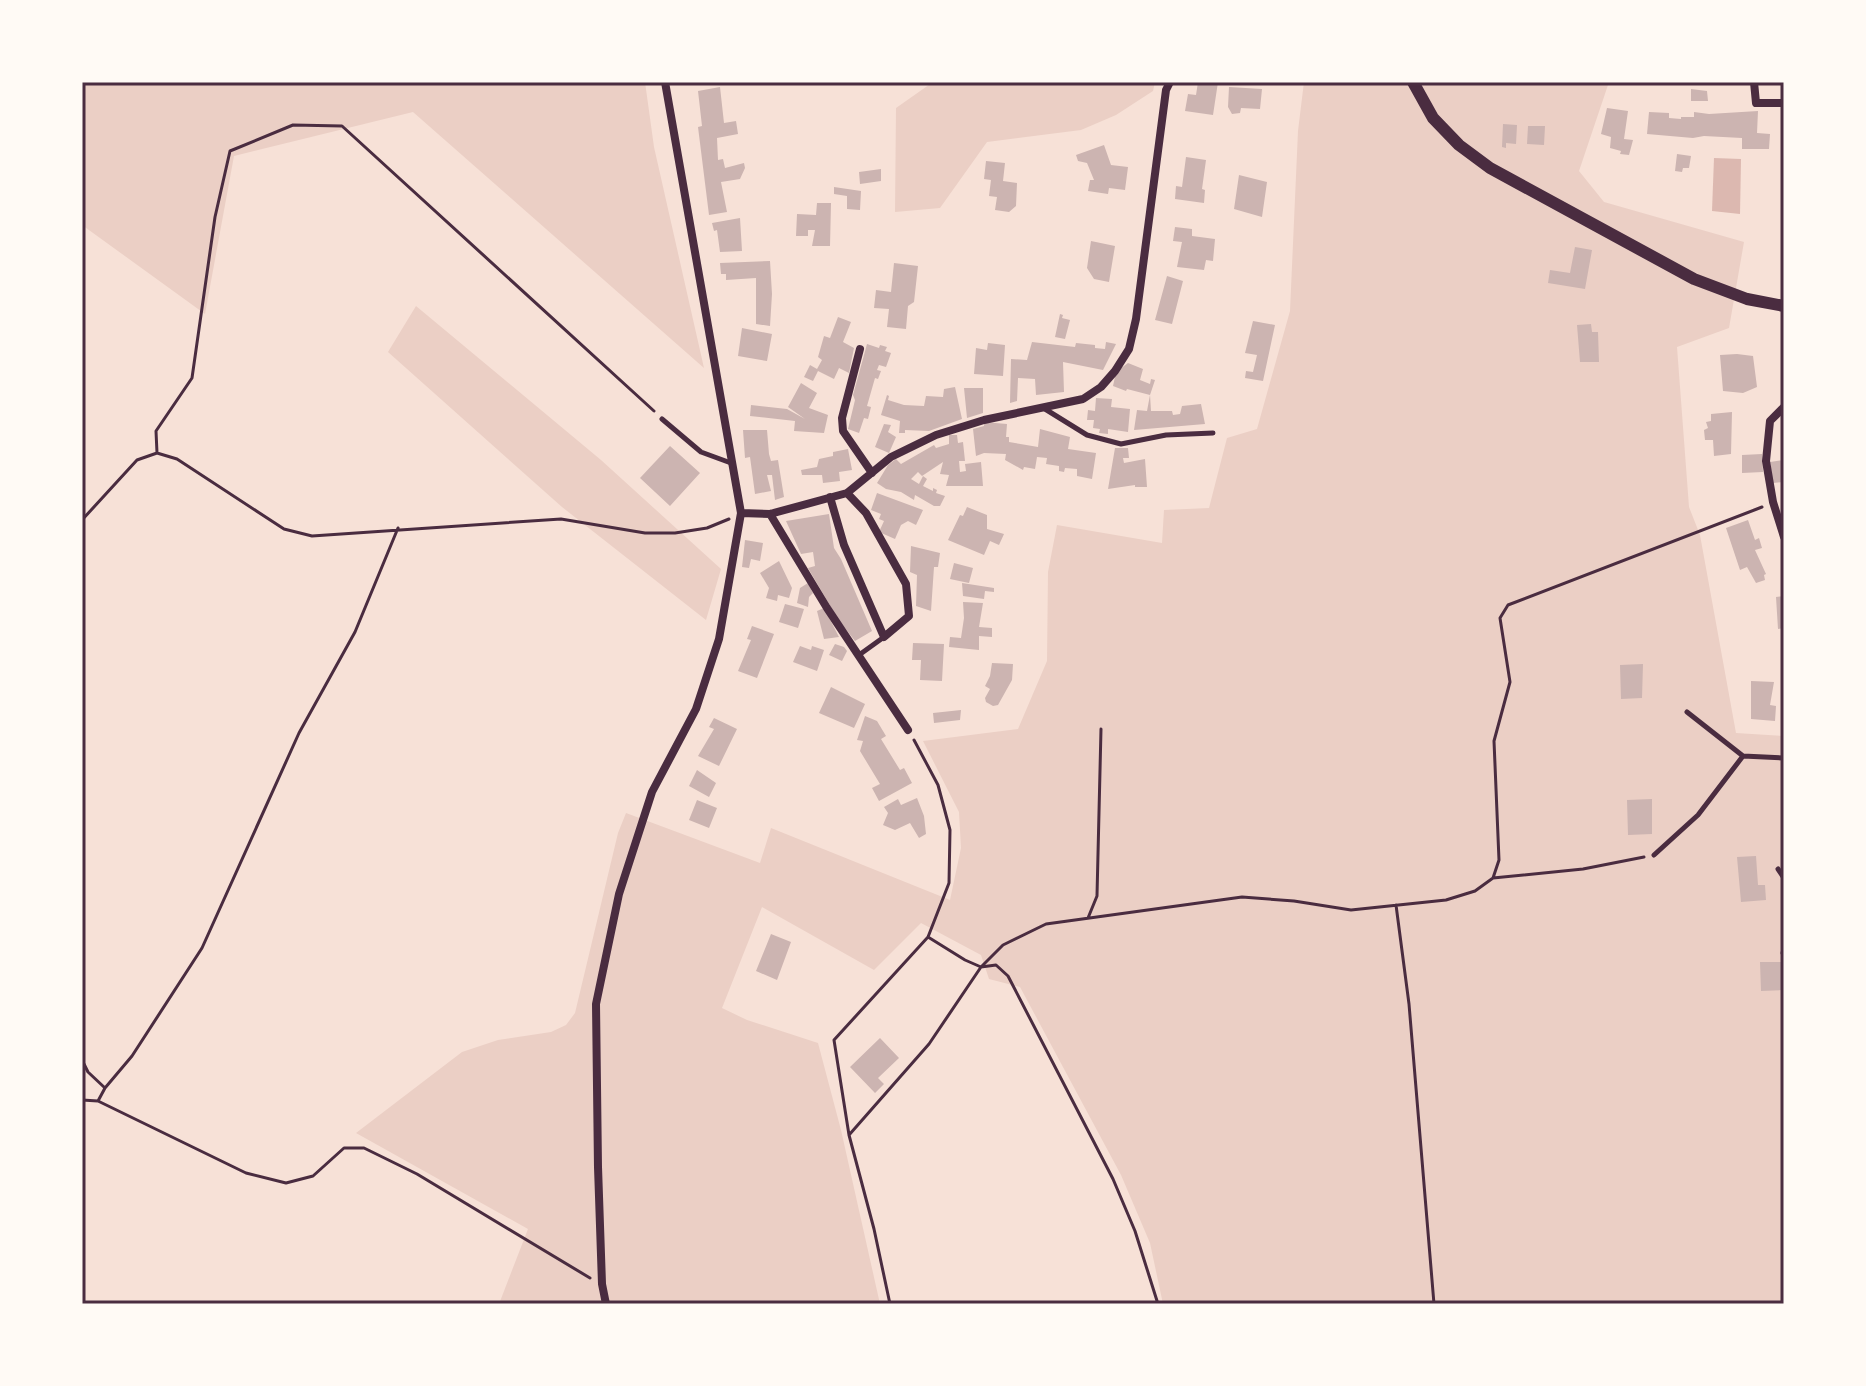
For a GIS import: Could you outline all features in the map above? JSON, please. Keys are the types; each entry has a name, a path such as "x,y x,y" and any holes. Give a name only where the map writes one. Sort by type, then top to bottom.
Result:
{"street":[{"path":"606,1304 602,1284 596,1004 619,894 652,792 696,709 710,671 719,639 741,513 665,82"},
{"path":"741,513 770,514 847,493 891,457 936,435 984,420 1083,399 1101,387 1129,349 1136,319 1164,105 1170,82"},
{"path":"1413,82 1433,118 1459,145 1490,168 1694,279 1747,299 1784,306"},
{"path":"1754,82 1756,103 1784,103"},
{"path":"860,349 842,418 843,431 872,473"},
{"path":"1784,407 1770,421 1766,461 1773,502 1784,537"},
{"path":"830,497 844,545 884,637 909,616 906,584 866,513 847,493"},
{"path":"770,514 908,730"}],"lane":[{"path":"1044,408 1087,435 1121,444 1166,435 1213,433"},
{"path":"662,419 701,452 734,464"},
{"path":"858,656 884,637"},
{"path":"1687,712 1743,756 1784,758"},
{"path":"1654,855 1698,815 1743,756"},
{"path":"1778,869 1784,878"}],"path":[{"path":"157,453 156,431 192,378 215,217 230,151 293,125 342,126 662,419"},
{"path":"82,520 137,460 157,453 177,459 284,529 312,536 561,519 645,533 675,533 707,528 741,513"},
{"path":"1493,878 1499,860 1494,741 1510,682 1500,618 1508,605 1773,502"},
{"path":"98,1101 132,1056 202,948 299,733 355,632 398,528"},
{"path":"1088,918 1097,896 1101,729"},
{"path":"890,1304 849,1135 834,1040 928,937 949,883 950,830 938,785 908,730"},
{"path":"849,1135 929,1044 981,967 1003,945 1046,924 1242,897 1351,910 1446,900 1475,891 1493,878 1583,869 1654,855"},
{"path":"1396,905 1409,1004 1434,1304"},
{"path":"928,937 981,967 996,965 1008,976 1113,1179 1135,1231 1158,1304"},
{"path":"82,1060 88,1072 105,1088"},
{"path":"82,1100 98,1101 246,1173 286,1183 313,1176 344,1148 364,1148 417,1174 602,1284"}],"shaded area":[{"path":"82,82 645,82 654,147 704,368 413,112 234,156 205,314 82,225"},
{"path":"933,82 1155,82 1153,91 1116,115 1081,130 987,142 940,208 895,212 896,108"},
{"path":"1304,82 1609,82 1579,171 1604,202 1744,242 1729,328 1677,347 1689,507 1700,535 1736,733 1784,736 1784,1304 1163,1304 1150,1243 1121,1175 1020,987 989,979 981,955 921,923 874,970 762,907 722,1008 747,1020 818,1043 880,1304 499,1304 528,1229 356,1133 462,1052 498,1040 551,1032 566,1025 575,1013 618,833 626,813 760,863 771,828 950,900 961,848 959,812 923,741 1018,729 1047,661 1048,572 1057,525 1162,543 1164,510 1209,508 1227,438 1257,429 1290,311 1298,131"},
{"path":"1714,158 1741,159 1740,214 1712,211"},
{"path":"416,306 601,460 721,569 706,620 562,507 388,352"}],"building":[{"path":"1198,82 1218,82 1213,115 1185,111 1188,94 1196,95"},
{"path":"720,87 724,123 736,121 738,134 717,138 718,160 723,159 725,168 744,163 745,168 740,179 721,182 727,212 709,215 698,127 702,126 698,91"},
{"path":"1229,87 1262,89 1260,109 1241,108 1240,113 1232,114 1228,107"},
{"path":"1691,89 1707,91 1708,101 1691,101"},
{"path":"1607,108 1628,111 1624,139 1633,140 1629,155 1610,148 1611,137 1601,134"},
{"path":"1758,111 1757,133 1770,134 1769,149 1742,149 1742,138 1647,134 1649,112 1669,113 1669,118 1681,119 1694,117 1694,112"},
{"path":"1503,124 1517,125 1516,144 1506,143 1506,148 1502,147"},
{"path":"1528,126 1545,126 1544,145 1527,144"},
{"path":"1104,145 1111,165 1128,167 1125,190 1109,188 1108,194 1088,191 1090,180 1094,180 1087,163 1078,161 1076,155"},
{"path":"1677,154 1691,156 1689,168 1683,168 1682,172 1675,171"},
{"path":"1186,157 1206,160 1202,189 1205,190 1204,203 1175,199 1176,186 1182,187"},
{"path":"986,161 1005,163 1003,181 1017,183 1016,206 1009,212 995,210 997,197 989,196 991,180 984,179"},
{"path":"881,169 881,181 860,184 859,172"},
{"path":"1239,175 1267,182 1262,217 1234,209"},
{"path":"834,187 861,191 860,210 847,209 847,196 834,194"},
{"path":"817,203 831,203 830,246 812,246 815,230 808,230 808,236 796,236 797,214 816,215"},
{"path":"740,218 742,251 720,252 717,230 714,231 712,223"},
{"path":"1175,227 1192,229 1192,236 1215,239 1213,261 1206,260 1204,270 1177,267 1182,242 1173,241"},
{"path":"1091,241 1115,246 1109,282 1094,279 1087,268"},
{"path":"1575,247 1592,250 1585,289 1548,283 1550,270 1570,273"},
{"path":"770,261 770,326 756,324 756,278 726,280 726,274 721,274 720,263"},
{"path":"894,263 918,266 914,302 908,306 906,329 887,327 889,309 874,308 876,290 891,292"},
{"path":"1167,276 1183,281 1172,324 1155,320"},
{"path":"1060,314 1062,318 1070,320 1065,339 1055,337"},
{"path":"838,317 851,322 843,342 854,348 849,373 839,368 834,379 818,371 813,381 804,377 810,365 817,369 822,360 818,357 824,336 830,338"},
{"path":"1253,321 1275,325 1263,381 1245,378 1246,371 1253,372 1257,355 1245,353"},
{"path":"1591,324 1592,332 1598,332 1599,362 1580,362 1577,325"},
{"path":"742,328 772,334 767,361 738,356"},
{"path":"1032,342 1075,347 1076,343 1105,349 1106,342 1116,344 1103,370 1063,362 1064,392 1036,395 1035,379 1018,378 1017,401 1010,403 1011,359 1027,360"},
{"path":"988,343 1005,345 1003,376 974,374 976,348 987,350"},
{"path":"867,344 887,347 885,351 891,353 886,367 879,365 877,370 881,371 878,379 875,378 867,406 871,407 868,419 864,418 859,433 848,429 855,400 853,395"},
{"path":"1720,355 1753,356 1757,387 1743,393 1723,391"},
{"path":"1128,363 1143,369 1140,380 1150,384 1151,379 1155,380 1150,395 1113,386 1116,372"},
{"path":"801,383 817,393 809,408 828,415 824,433 794,431 795,421 750,416 751,405 787,409 805,419 788,407"},
{"path":"955,387 962,419 929,431 905,430 905,433 899,433 900,421 881,415 887,395 888,400 904,405 924,406 926,396 943,397 944,389"},
{"path":"964,388 983,388 983,413 967,418"},
{"path":"1150,395 1151,411 1172,411 1173,415 1180,414 1182,406 1201,404 1205,424 1134,430 1137,410 1147,411"},
{"path":"1096,398 1112,399 1111,407 1130,409 1128,432 1108,429 1108,434 1099,433 1100,429 1093,428 1094,420 1087,420 1088,410 1095,411"},
{"path":"1732,412 1731,454 1714,456 1713,440 1705,440 1706,422 1711,421 1711,414"},
{"path":"984,422 1007,424 1006,437 1009,437 1009,442 1038,447 1040,429 1070,437 1068,449 1096,453 1092,479 1077,476 1077,469 1059,471 1059,466 1046,464 1047,458 1037,457 1035,469 1024,467 1023,470 1005,460 1006,454 984,453 976,456 973,429 984,426"},
{"path":"884,424 891,425 888,432 896,437 889,453 875,447"},
{"path":"743,430 767,430 769,454 771,461 778,460 784,497 775,500 772,475 767,475 771,491 755,494 750,457 745,458"},
{"path":"949,435 957,435 958,443 963,442 965,461 959,461 960,472 966,471 965,464 981,462 983,486 946,486 949,475 940,474 943,462 922,476 918,472 911,479 919,484 923,476 927,479 923,486 945,496 940,506 934,506 915,495 914,500 877,483 888,465 896,459 901,464 934,445 936,448 949,444"},
{"path":"670,446 700,473 670,506 640,478"},
{"path":"1115,448 1128,448 1129,458 1123,458 1124,463 1145,459 1147,487 1135,485 1108,489"},
{"path":"848,449 852,470 839,472 840,481 823,483 822,475 802,475 801,470 817,467 819,459"},
{"path":"1762,454 1763,472 1742,473 1742,455"},
{"path":"1784,460 1784,482 1773,483 1770,462"},
{"path":"877,493 923,510 916,525 908,521 901,525 895,539 879,532 884,521 879,519 881,514 871,510"},
{"path":"967,507 987,515 987,529 1004,534 999,545 990,541 984,555 948,540"},
{"path":"829,514 834,548 872,631 855,641 808,568 815,566 813,552 801,554 786,521"},
{"path":"1748,520 1755,540 1759,538 1762,548 1755,550 1766,574 1765,580 1756,583 1747,567 1740,570 1726,528"},
{"path":"745,540 763,543 760,561 751,559 749,568 742,567"},
{"path":"911,546 940,553 938,567 934,567 931,611 916,606 917,575 910,572"},
{"path":"779,561 792,588 789,598 778,595 777,601 766,598 769,588 760,573"},
{"path":"954,563 973,568 969,583 950,579"},
{"path":"808,583 813,593 809,597 808,607 797,603 800,588"},
{"path":"962,583 994,588 994,592 985,591 984,599 963,596"},
{"path":"1784,596 1784,628 1778,629 1776,597"},
{"path":"963,602 983,603 979,627 992,628 992,637 979,636 979,650 949,647 950,637 961,638"},
{"path":"785,604 804,609 798,628 779,622"},
{"path":"824,608 839,637 824,639 817,611"},
{"path":"752,626 774,634 757,678 738,671 751,640 747,639"},
{"path":"913,643 944,644 942,681 920,680 921,660 912,660"},
{"path":"835,644 847,651 842,661 829,655"},
{"path":"800,646 824,650 817,671 793,662"},
{"path":"992,663 1013,664 1012,680 998,705 993,706 985,698 990,689 985,686"},
{"path":"1643,664 1642,698 1621,699 1620,665"},
{"path":"1751,681 1774,682 1770,705 1776,706 1775,721 1751,719"},
{"path":"831,687 865,704 854,728 819,713"},
{"path":"961,710 960,720 934,723 933,713"},
{"path":"865,716 877,721 886,736 881,739 912,783 879,801 872,788 880,784 860,751 863,741 857,740"},
{"path":"714,718 737,729 719,766 698,756 714,729 709,727"},
{"path":"697,770 716,783 709,797 689,786"},
{"path":"917,798 924,816 926,834 919,838 910,823 895,830 883,825 888,813 884,807 898,799 901,805"},
{"path":"1652,799 1652,834 1628,835 1627,800"},
{"path":"697,800 717,808 709,828 689,820"},
{"path":"1756,856 1758,885 1765,885 1766,900 1741,902 1737,857"},
{"path":"771,934 791,942 777,980 756,971"},
{"path":"1760,962 1782,962 1783,990 1761,991"},
{"path":"880,1038 899,1058 878,1078 884,1084 875,1093 850,1067"}]}
